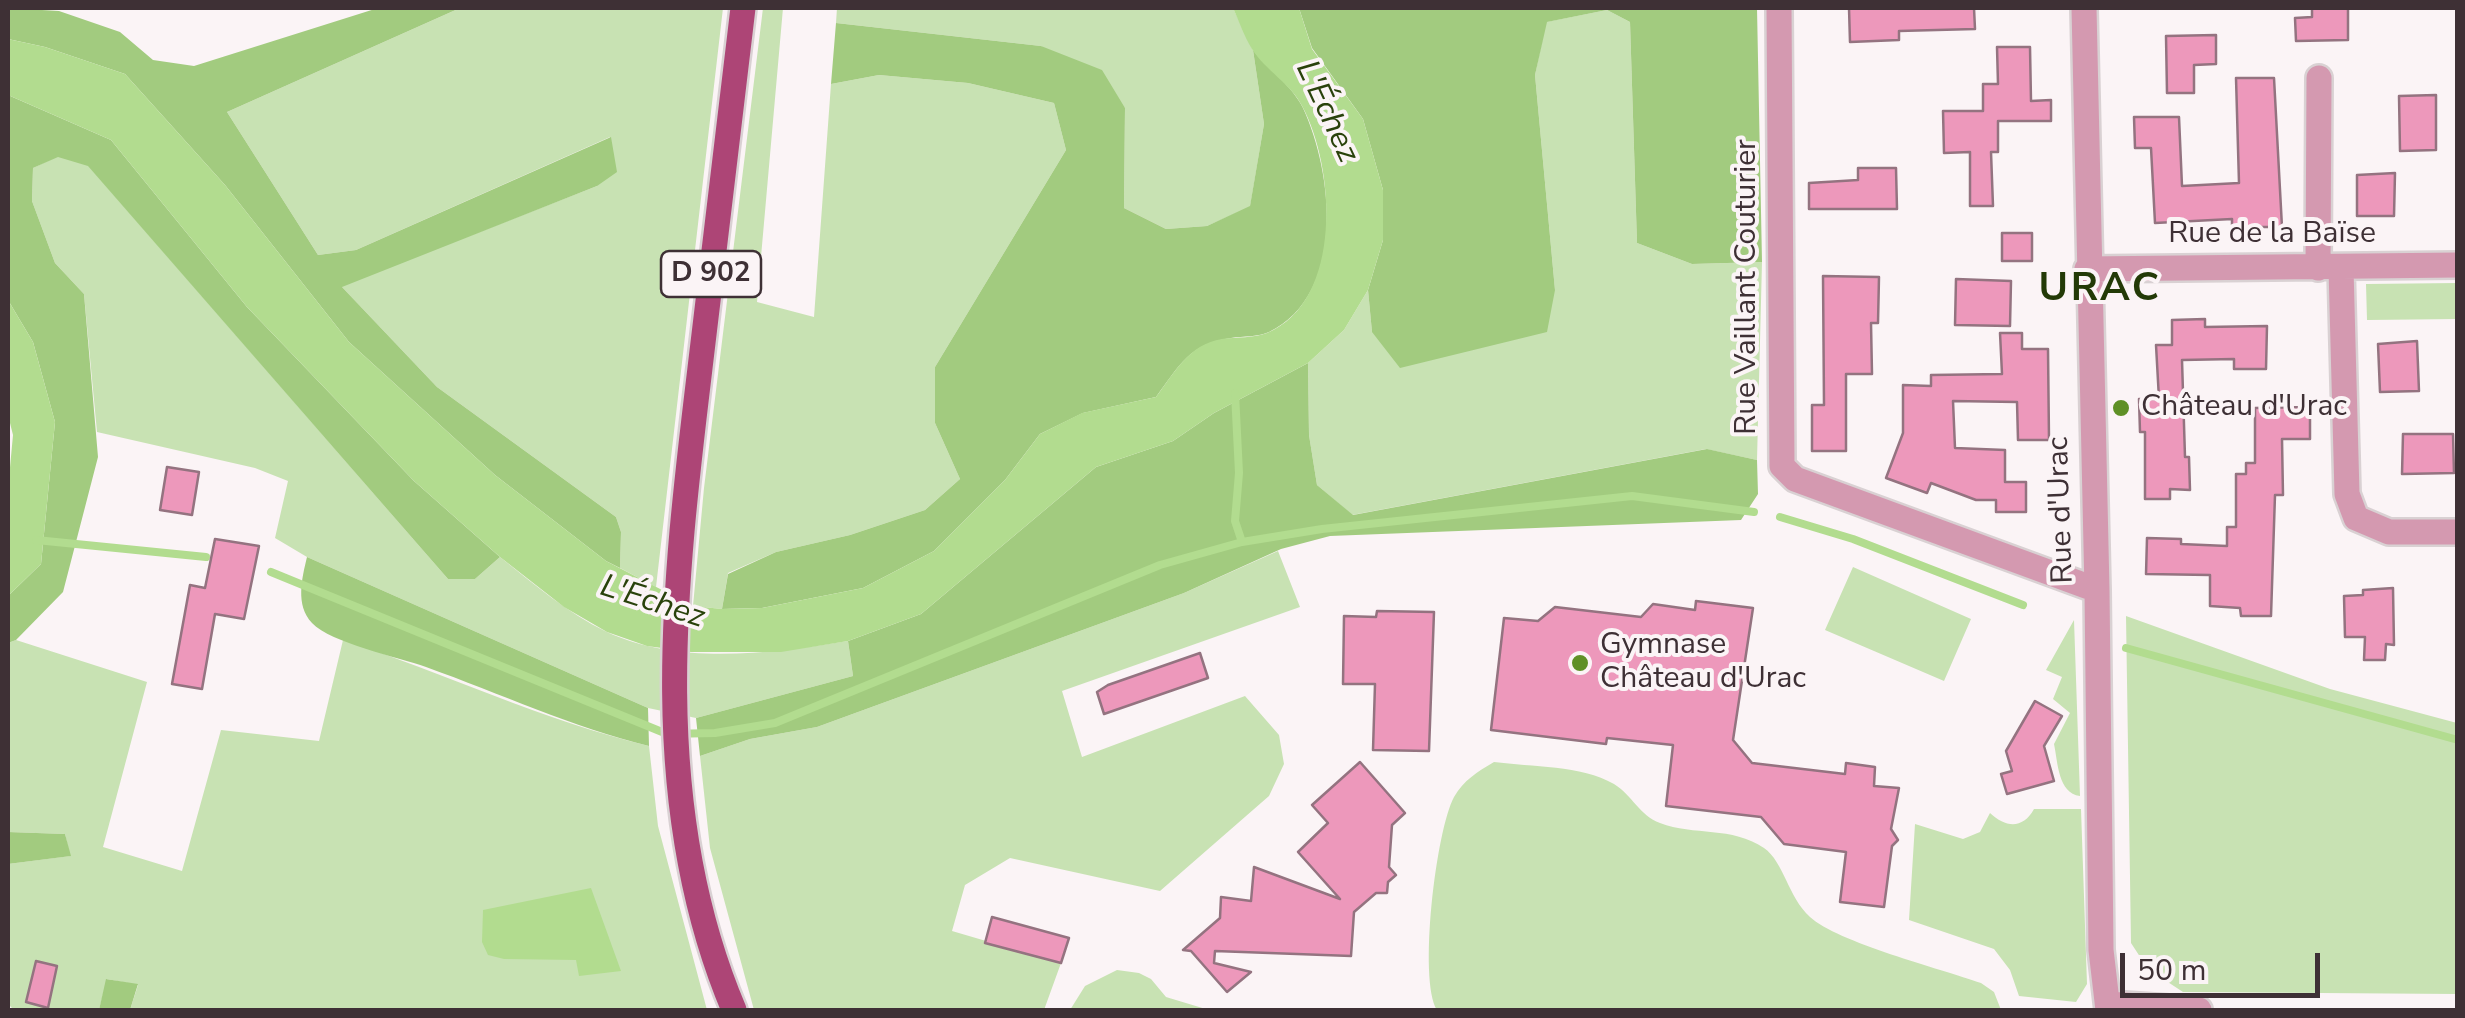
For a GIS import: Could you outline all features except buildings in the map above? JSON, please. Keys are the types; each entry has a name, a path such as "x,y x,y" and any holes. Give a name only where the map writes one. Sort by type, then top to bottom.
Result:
{"main road":[{"name":"D 902","path":"734,1010 718,966 681,825 673,667 679,540 743,8"}],"street":[{"name":"Rue Vaillant Couturier","path":"1779,8 1782,466 1795,479 2097,590"},
{"name":"Rue d'Urac","path":"2084,8 2097,590 2100,950 2108,1007"},
{"path":"2319,78 2347,494 2356,518 2389,532 2458,532"},
{"name":"Rue de la Baïse","path":"2088,269 2458,266"},
{"path":"2108,1007 2199,1010"}],"shaded area":[{"path":"8,8 59,11 120,32 153,60 194,66 378,8 460,8 227,112 318,255 356,250 611,137 617,172 597,186 342,287 437,387 616,517 621,532 620,568 495,475 349,342 225,185 125,74 8,39"},
{"path":"460,8 723,8 656,587 620,568 621,532 616,517 437,387 341,286 597,186 610,137 356,250 318,255 227,112"},
{"path":"763,8 783,8 757,302 814,317 831,84 879,75 968,83 1054,103 1066,150 935,367 935,423 960,479 925,510 850,535 776,552 728,573 722,609 693,606"},
{"path":"837,8 1233,8 1253,50 1264,124 1250,207 1207,226 1166,229 1124,208 1125,108 1041,46 836,23"},
{"path":"1299,8 1757,8 1762,262 1692,264 1637,243 1630,22 1607,10 1547,22 1535,75 1555,290 1547,332 1400,368 1372,332 1368,290 1383,240 1383,190 1363,119 1312,48"},
{"path":"1607,10 1630,22 1637,243 1692,264 1762,262 1757,460 1706,449 1352,515 1317,485 1309,435 1308,363 1344,330 1368,290 1372,332 1555,290 1535,75 1546,22"},
{"path":"836,23 1041,46 1102,70 1125,108 1124,208 1166,229 1207,226 1250,206 1264,124 1253,50 1299,100 1313,135 1326,197 1322,262 1311,290 1294,314 1269,332 1205,345 1187,358 1156,397 1083,413 1040,434 1005,480 934,551 863,588 762,608 722,609 728,574 776,552 850,535 925,510 960,479 935,423 935,367 1066,150 1054,103 968,83 879,75 831,84"},
{"path":"8,95 111,140 247,307 414,481 500,557 475,579 448,579 88,166 58,157 33,168 32,201 55,263 84,294 98,457 63,592 16,640 8,643 8,596 41,564 55,422 33,342 8,300"},
{"path":"58,156 88,165 448,579 475,579 500,557 578,616 635,643 726,654 848,641 853,676 696,718 648,708 307,557 275,538 288,481 255,468 97,432 84,294 55,263 32,201 33,168"},
{"path":"2457,283 2457,319 2367,320 2366,284"},
{"path":"1308,363 1309,435 1317,485 1353,515 1707,449 1757,460 1758,494 1741,520 1330,536 1281,549 1184,593 817,727 750,739 700,756 696,718 853,676 848,641 921,614 1096,467 1173,441 1214,413"},
{"path":"1278,551 1300,607 1062,691 1082,757 1245,696 1279,735 1284,764 1269,796 1160,891 1010,858 965,885 952,931 1061,963 1044,1010 754,1010 710,848 700,756 750,739 817,727 1184,593"},
{"path":"307,557 648,708 649,746 564,720 321,630 303,608 302,582"},
{"path":"1853,567 1971,619 1944,681 1825,630"},
{"path":"2126,616 2330,689 2457,723 2457,994 2183,992 2148,969 2131,943"},
{"path":"2074,620 2080,796 2067,789 2060,776 2054,744 2070,713 2053,699 2062,677 2046,670"},
{"path":"16,640 147,682 103,847 182,871 221,730 319,741 343,640 571,724 649,746 658,826 707,1010 130,1010 138,985 107,979 99,1010 14,1010 8,1004 8,864 70,856 65,834 8,832 8,643"},
{"path":"1494,762 1587,773 1614,784 1647,816 1660,823 1752,841 1771,854 1796,900 1823,926 1865,945 1981,983 1994,992 2001,1010 1437,1010 1429,969 1429,938 1441,840 1458,791"},
{"path":"2034,809 2081,809 2087,984 2076,1002 2019,996 2010,970 1994,949 1909,920 1915,824 1963,839 1980,832 1990,813 2002,822 2014,824 2025,820"},
{"path":"8,832 65,834 71,856 8,864"},
{"path":"1117,970 1139,973 1151,979 1166,997 1209,1010 1070,1010 1085,986"},
{"path":"106,979 138,984 130,1010 99,1010"}],"water":[{"name":"L'Échez","path":"1233,8 1299,8 1312,49 1363,119 1383,190 1383,240 1368,290 1344,330 1308,363 1214,413 1173,441 1096,467 921,614 848,641 781,652 691,652 647,646 607,632 564,607 414,481 247,307 111,140 8,95 8,39 125,74 225,185 349,342 495,475 606,561 693,606 762,608 863,588 934,551 1005,480 1040,434 1082,413 1156,397 1183,361 1200,347 1222,339 1262,335 1292,317 1310,292 1321,263 1326,196 1321,162 1302,106 1252,49"},
{"path":"8,300 33,342 55,422 41,564 8,596 8,489 13,435 8,415"},
{"path":"591,888 621,971 579,976 576,960 504,959 488,955 482,942 483,910"}],"waterway":[{"path":"1235,393 1239,473 1235,521 1242,542"},
{"path":"271,572 667,734 715,733 775,723 1160,565 1242,542 1322,529 1632,496 1754,512"},
{"path":"1780,517 1853,539 2023,605"},
{"path":"36,540 206,557"},
{"path":"2126,648 2458,740"}],"place":[{"name":"Château d'Urac","path":"2121,408"},
{"name":"Gymnase Château d'Urac","path":"1580,663"}],"district":[{"name":"URAC","path":"2100,290"}]}
